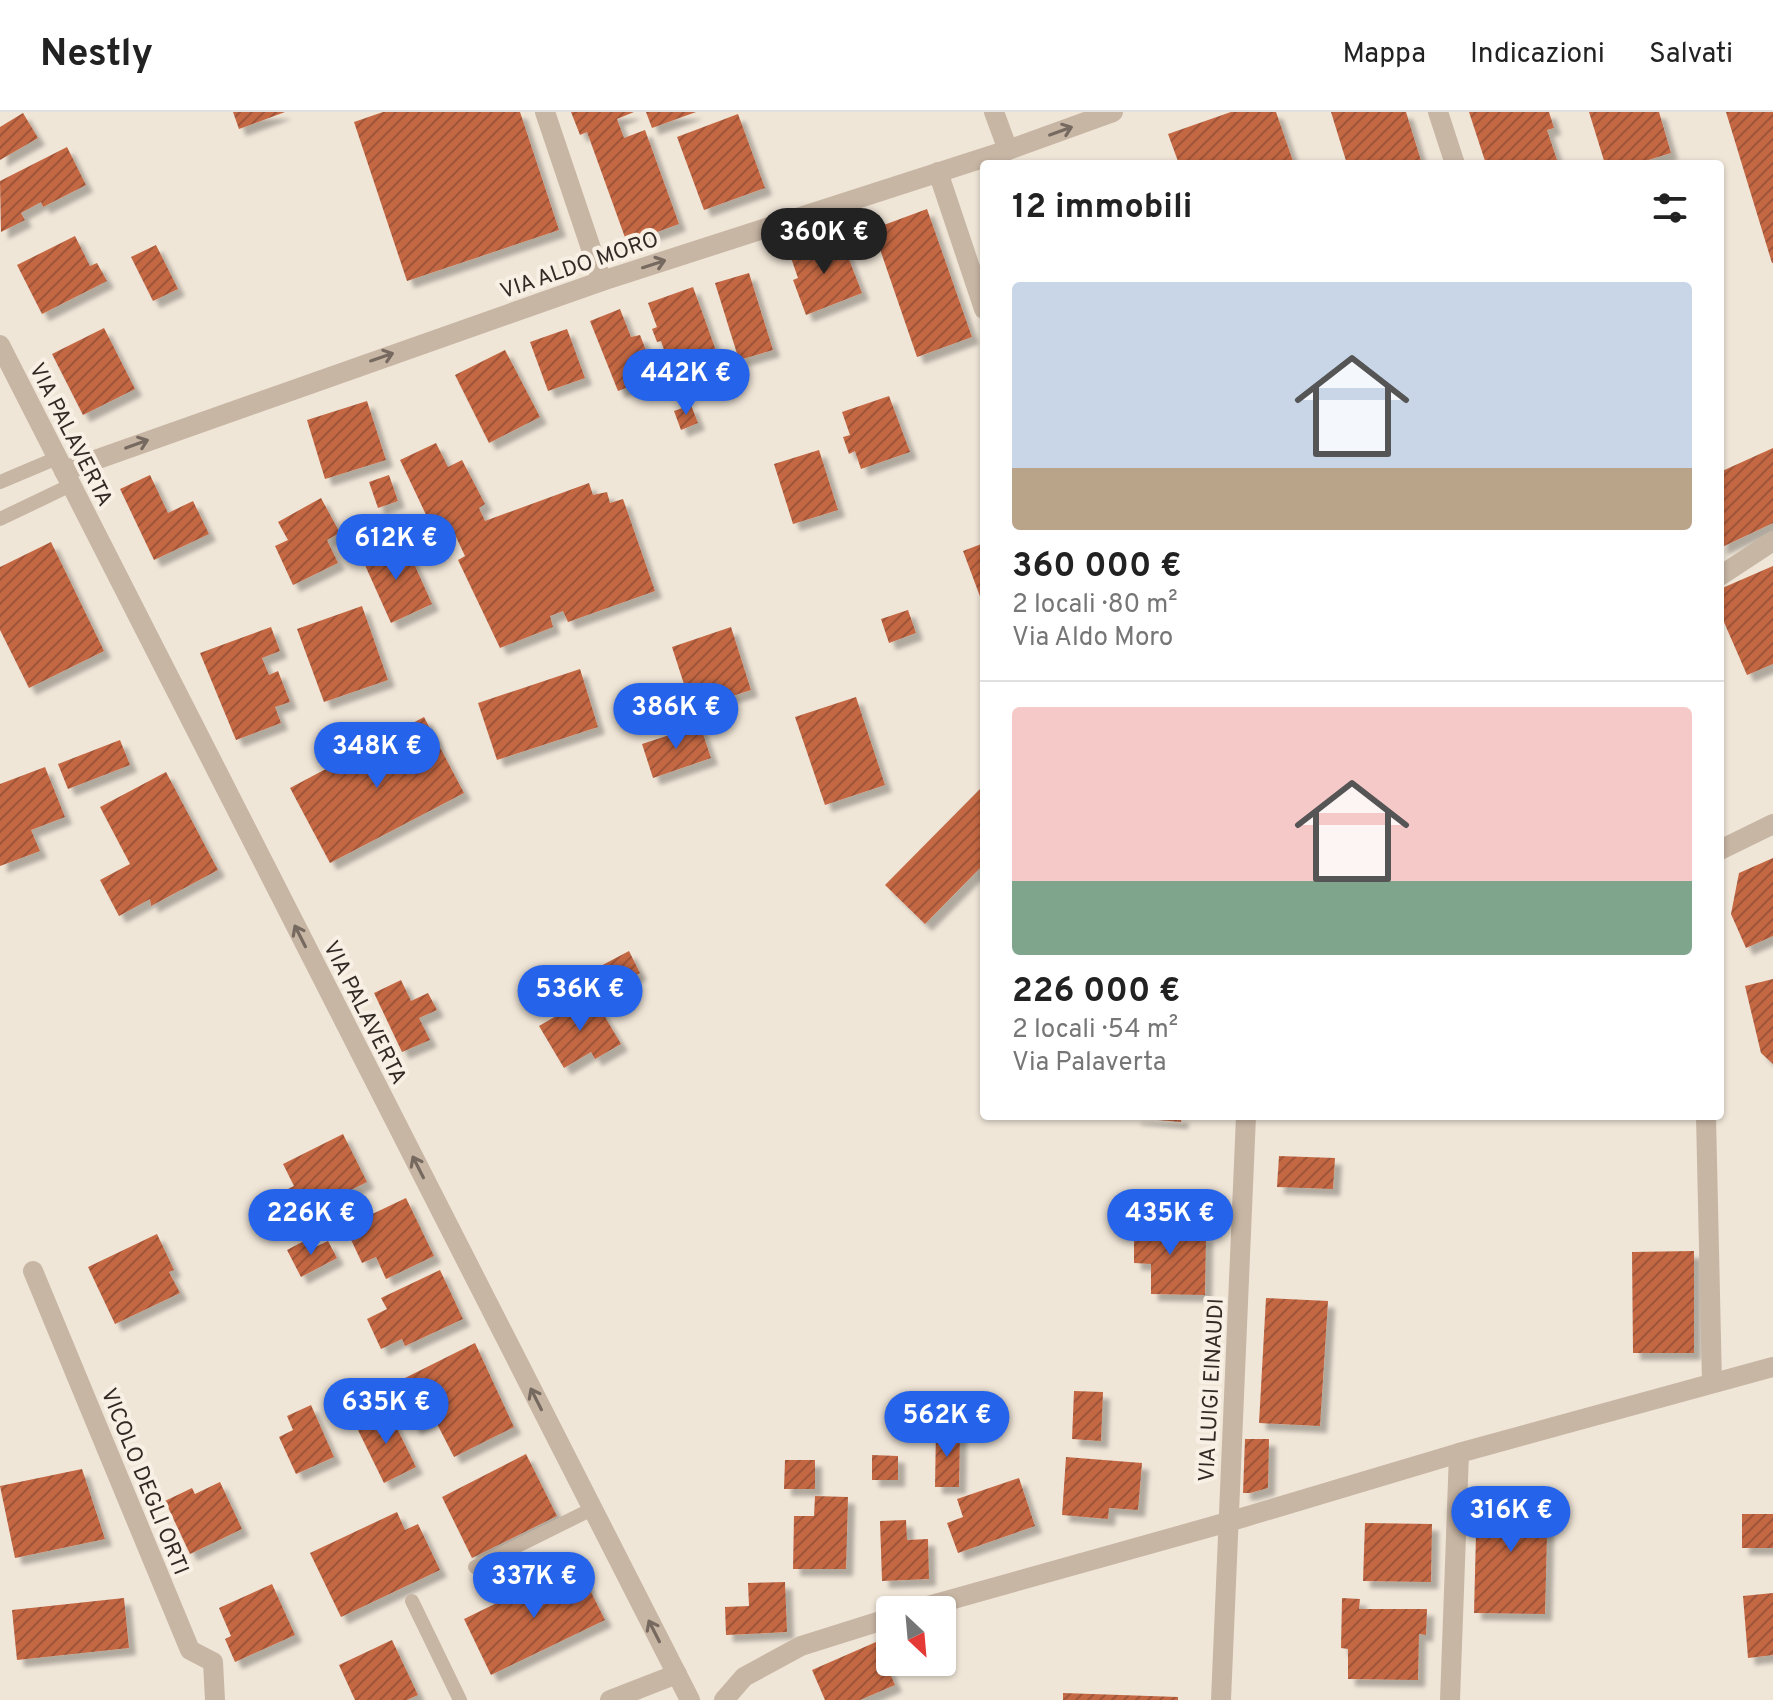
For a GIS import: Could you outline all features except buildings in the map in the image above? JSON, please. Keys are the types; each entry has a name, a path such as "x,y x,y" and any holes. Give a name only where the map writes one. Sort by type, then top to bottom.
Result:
{"street":[{"path":"545,112 602,281"},
{"path":"994,112 1008,150"},
{"name":"VIA ALDO MORO","path":"64,471 602,281 1008,150 1113,112"},
{"path":"1438,112 1454,160"},
{"path":"938,172 980,297"},
{"name":"VIA PALAVERTA","path":"0,345 690,1700"},
{"path":"1724,573 1773,541"},
{"path":"1724,848 1773,824"},
{"name":"VIA LUIGI EINAUDI","path":"1221,1700 1246,1120"},
{"path":"1706,1120 1712,1383"},
{"name":"VICOLO DEGLI ORTI","path":"33,1271 190,1650 213,1662 215,1700"},
{"path":"956,1598 1459,1453 1773,1367"},
{"path":"1450,1700 1459,1453"},
{"path":"724,1700 744,1677 801,1646 876,1622"},
{"path":"610,1700 677,1674"}],"lane":[{"path":"0,482 64,471"},
{"path":"0,519 64,471"},
{"path":"475,1567 592,1509"},
{"path":"412,1601 460,1700"}]}
